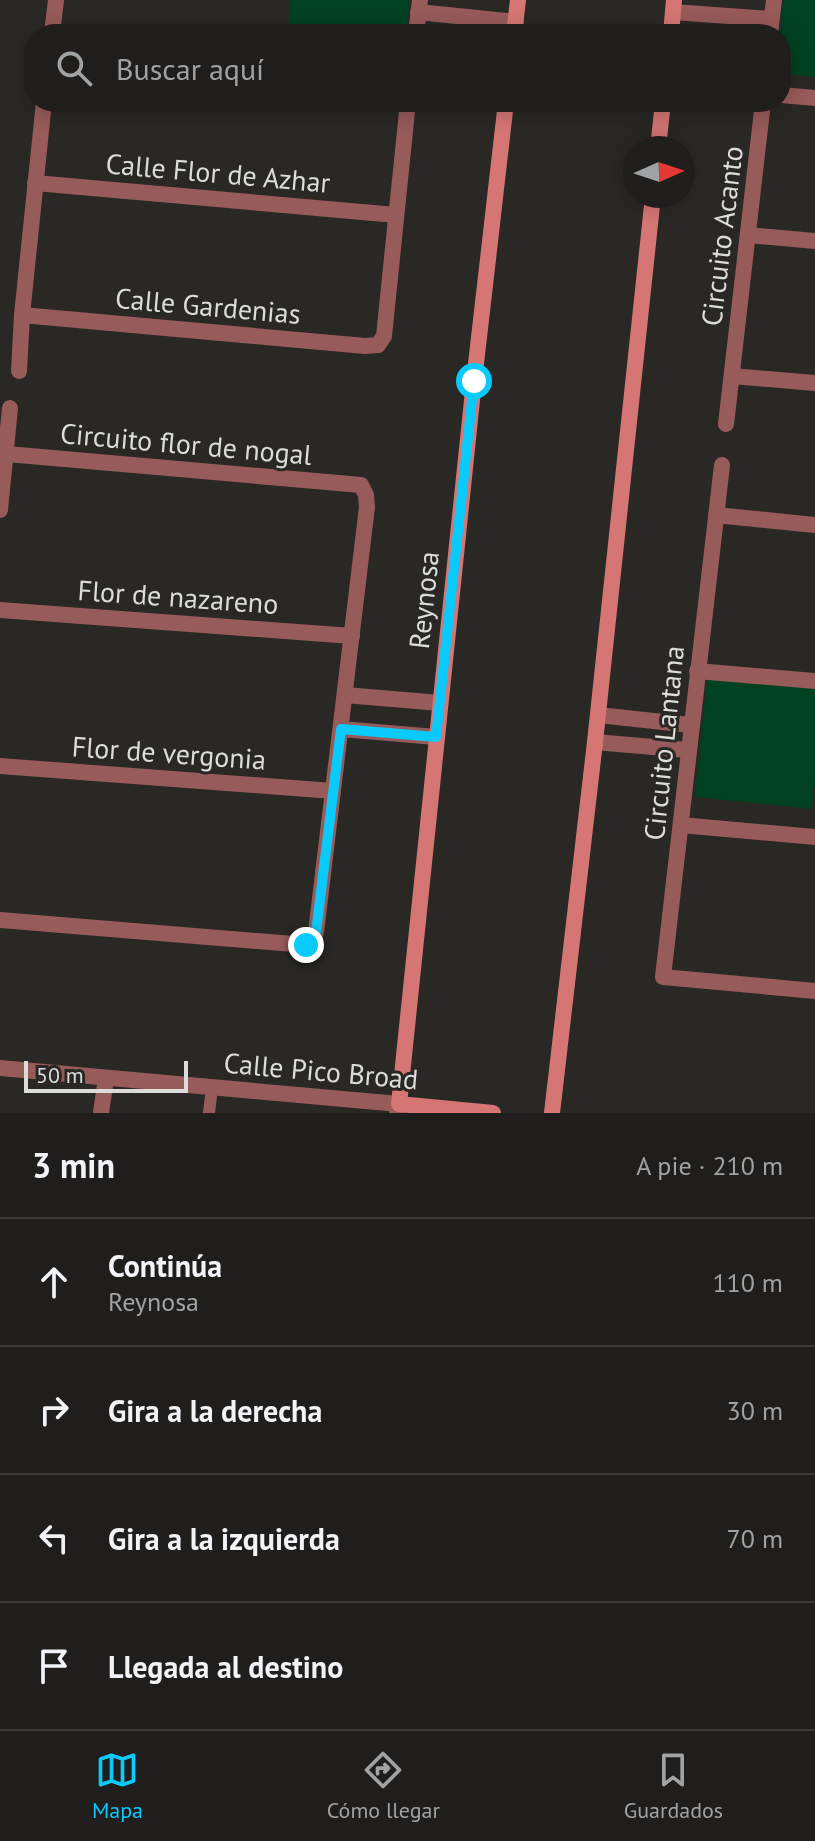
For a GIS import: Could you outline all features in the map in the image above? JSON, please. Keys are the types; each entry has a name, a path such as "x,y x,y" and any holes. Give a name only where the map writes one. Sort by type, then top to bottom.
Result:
{"main road":[{"path":"515,24 518,0"},
{"name":"Reynosa","path":"398,1109 505,112"},
{"path":"659,136 662,112"},
{"path":"552,1113 652,208"},
{"name":"Calle Pico Broad","path":"398,1109 493,1113"}],"street":[{"path":"53,24 56,0"},
{"path":"771,24 774,0"},
{"path":"419,6 498,24"},
{"path":"674,6 761,24"},
{"path":"791,96 815,98"},
{"path":"19,371 43,112"},
{"path":"396,215 407,112"},
{"name":"Circuito Acanto","path":"726,424 762,112"},
{"name":"Calle Flor de Azhar","path":"35,183 396,215"},
{"name":"Calle Gardenias","path":"22,315 378,345 384,336 396,215"},
{"path":"748,235 815,241"},
{"path":"732,376 815,383"},
{"path":"0,510 10,408"},
{"name":"Circuito flor de nogal","path":"7,454 361,485 367,507 352,636"},
{"name":"Circuito Lantana","path":"722,465 663,977 815,991"},
{"path":"716,515 815,525"},
{"name":"Flor de nazareno","path":"0,610 352,636"},
{"path":"0,920 306,945 313,941 352,636"},
{"path":"697,671 815,681"},
{"path":"345,695 440,703"},
{"path":"598,715 691,725"},
{"path":"341,729 436,737"},
{"path":"595,742 688,750"},
{"name":"Flor de vergonia","path":"0,766 333,791"},
{"path":"681,825 815,837"},
{"name":"Calle Pico Broad","path":"0,1068 212,1088 331,1105 398,1109"},
{"path":"101,1113 106,1078"}],"lane":[{"path":"209,1113 212,1088"}],"green space":[{"path":"290,0 410,0 407,24 288,24"},
{"path":"783,0 815,0 815,77 791,75 791,24 781,24"},
{"path":"707,676 815,687 812,809 695,797"}],"route":[{"path":"306,945 313,941 316,932 341,729 436,737 474,381"}]}
